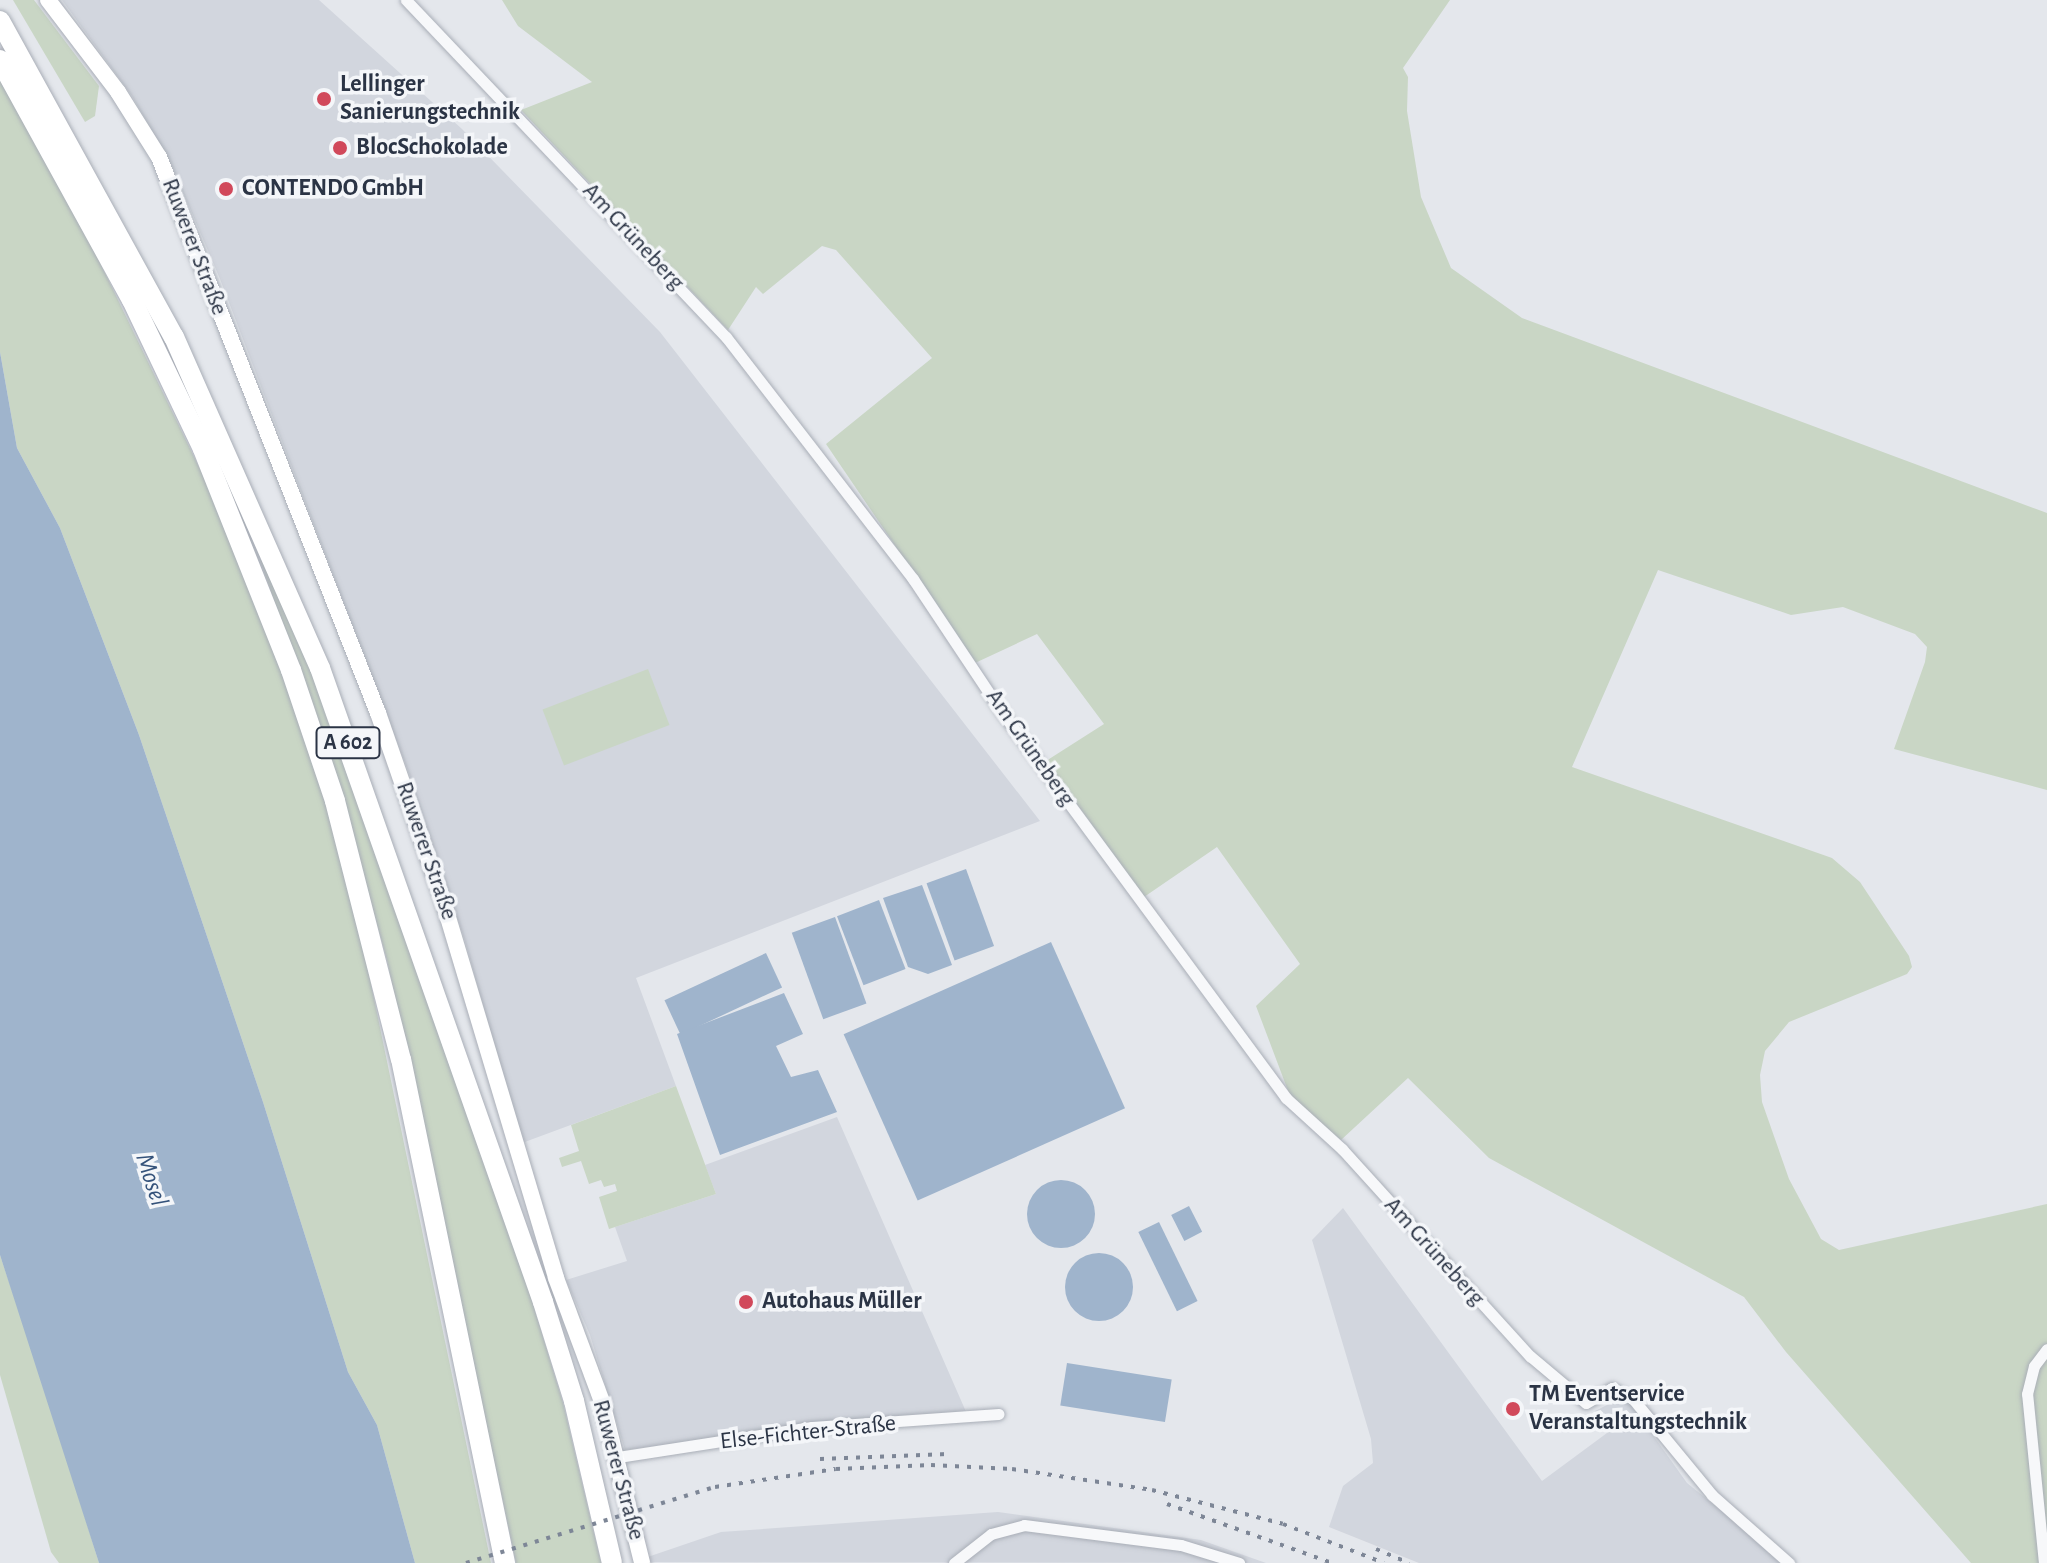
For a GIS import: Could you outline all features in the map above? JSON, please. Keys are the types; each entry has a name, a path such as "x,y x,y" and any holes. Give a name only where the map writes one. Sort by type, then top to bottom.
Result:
{"highway":[{"name":"A 602","path":"0,21 174,337 320,668 543,1302 574,1401 612,1563"},
{"name":"A 602","path":"0,60 132,300 203,449 258,580 335,801 401,1059 505,1563"}],"main road":[{"name":"Ruwerer Straße","path":"48,0 118,92 159,157 378,713 444,904 556,1278 618,1457 642,1563"}],"street":[{"name":"Am Grüneberg","path":"406,0 736,349 913,579 1003,714 1286,1098 1342,1149 1530,1356 1586,1403 1612,1388 1620,1391 1644,1412 1668,1447 1742,1526 1789,1563"},
{"path":"2044,1563 2027,1394 2034,1366 2047,1349"},
{"name":"Else-Fichter-Straße","path":"618,1457 812,1427 999,1414"},
{"path":"954,1563 991,1534 1024,1525 1181,1545 1239,1563"}],"shaded area":[{"path":"62,0 319,0 462,129 660,332 1040,821 636,978 676,1086 522,1143 465,941 407,768 220,279 172,166 132,96"},
{"name":"Autohaus Müller","path":"837,1117 967,1414 828,1423 625,1450 590,1335 566,1280 627,1261 615,1227 716,1194 705,1165"},
{"path":"1343,1208 1542,1481 1607,1433 1595,1411 1625,1396 1687,1483 1786,1563 1419,1563 1329,1527 1343,1486 1373,1463 1371,1439 1312,1240"},
{"path":"998,1512 1201,1540 1266,1563 633,1562 721,1532"}],"green space":[{"path":"13,0 34,0 99,86 95,116 85,122"},
{"path":"502,0 1450,0 1403,68 1408,77 1407,111 1421,197 1451,268 1522,318 2047,513 2047,790 1894,749 1925,662 1927,647 1915,634 1843,607 1791,615 1658,570 1572,767 1832,858 1860,882 1909,956 1912,967 1907,974 1789,1022 1765,1051 1760,1075 1762,1102 1789,1179 1821,1239 1839,1250 2047,1204 2047,1563 1971,1563 1786,1352 1744,1297 1489,1158 1408,1078 1341,1140 1290,1096 1256,1006 1300,964 1217,847 1144,897 1046,761 1104,724 1037,634 975,663 826,444 932,358 836,250 822,246 763,294 756,287 728,330 521,110 592,82 518,26"},
{"path":"0,80 73,207 213,496 264,621 329,812 355,907 491,1563 415,1563 377,1425 348,1372 263,1102 139,735 60,528 17,448 0,352"},
{"path":"267,559 329,713 525,1278 563,1403 601,1563 516,1563 387,960 336,777 260,560"},
{"path":"648,669 670,725 564,766 543,709"},
{"path":"676,1086 716,1194 609,1229 599,1197 617,1191 615,1184 604,1187 601,1180 589,1184 581,1161 562,1167 559,1158 579,1151 571,1125"},
{"path":"0,1255 99,1563 59,1563 51,1552 0,1375"}],"water":[{"name":"Mosel","path":"0,352 17,448 60,528 139,735 263,1102 348,1372 377,1425 415,1563 99,1563 0,1255"},
{"path":"966,869 994,946 955,960 927,883"},
{"path":"922,885 952,965 928,974 908,967 883,898"},
{"path":"879,900 906,969 864,985 837,916"},
{"path":"835,917 866,1003 823,1019 792,933"},
{"path":"1051,942 1125,1108 918,1201 844,1034"},
{"path":"766,953 782,987 681,1035 664,1000"},
{"path":"784,993 803,1034 776,1046 791,1077 818,1070 837,1112 720,1155 677,1034"},
{"path":"1068,1180 1089,1195 1095,1214 1093,1227 1085,1238 1068,1248 1054,1248 1037,1238 1029,1227 1027,1207 1037,1190 1048,1182"},
{"path":"1189,1206 1202,1232 1184,1241 1171,1215"},
{"path":"1159,1222 1198,1301 1177,1311 1138,1232"},
{"path":"1099,1253 1123,1263 1133,1287 1123,1311 1099,1321 1075,1311 1065,1287 1075,1263"},
{"path":"1067,1363 1172,1380 1165,1422 1060,1405"}],"railway":[{"path":"820,1459 948,1454"},
{"path":"466,1563 715,1487 836,1469 931,1465 1012,1469 1152,1490 1283,1524 1384,1563"},
{"path":"1167,1504 1332,1563"},
{"path":"1376,1549 1409,1563"}],"place":[{"name":"Lellinger Sanierungstechnik","path":"324,99"},
{"name":"BlocSchokolade","path":"340,148"},
{"name":"CONTENDO GmbH","path":"226,189"},
{"name":"Autohaus Müller","path":"746,1302"},
{"name":"TM Eventservice Veranstaltungstechnik","path":"1513,1409"}]}
